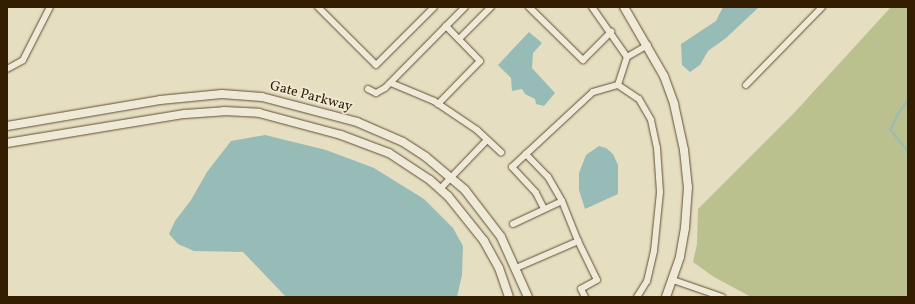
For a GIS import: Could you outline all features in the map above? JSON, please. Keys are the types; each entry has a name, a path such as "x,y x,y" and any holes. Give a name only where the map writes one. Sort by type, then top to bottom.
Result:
{"main road":[{"path":"624,7 648,45 664,76 674,104 684,150 688,187 685,228 673,280 666,297"},
{"name":"Gate Parkway","path":"7,126 160,100 222,94 262,97 380,131 426,157 452,177 492,222 516,268 528,297"},
{"name":"Gate Parkway","path":"7,143 185,114 238,111 300,123 367,143 395,157 440,189 460,210 484,241 499,268 509,297"}],"street":[{"path":"7,69 23,60 50,7"},
{"path":"318,7 376,65 434,7"},
{"path":"368,89 376,93 391,83 465,7"},
{"path":"460,39 492,7"},
{"path":"529,7 583,60 610,32"},
{"path":"592,7 628,57"},
{"path":"746,85 822,7"},
{"path":"438,104 480,61 446,26"},
{"path":"618,85 628,57 648,45"},
{"path":"391,83 438,104 501,152"},
{"path":"544,209 536,192 512,167 593,92 618,85 639,99 651,120 657,148 660,192 654,251 647,281 637,297"},
{"path":"440,189 487,140"},
{"path":"526,154 548,177 562,201 578,241 597,280 581,289 585,297"},
{"path":"513,224 562,201"},
{"path":"516,268 578,241"},
{"path":"673,280 722,297"}],"green space":[{"path":"891,7 908,7 908,297 751,297 714,277 693,262 697,244 698,209 794,113"}],"water":[{"path":"723,7 759,7 726,38 708,51 700,65 690,72 682,65 681,44 716,21"},
{"path":"529,32 542,43 533,53 532,68 555,93 544,106 536,104 535,99 525,94 522,89 512,91 511,78 498,65"},
{"path":"265,135 326,150 374,168 424,199 453,228 463,246 462,275 457,297 286,297 243,252 194,251 178,244 169,234 175,221 191,200 207,172 231,141"},
{"path":"599,146 606,148 613,154 618,165 618,194 585,209 579,190 579,173 586,155"}],"waterway":[{"path":"908,101 898,115 891,130 908,151"}]}
